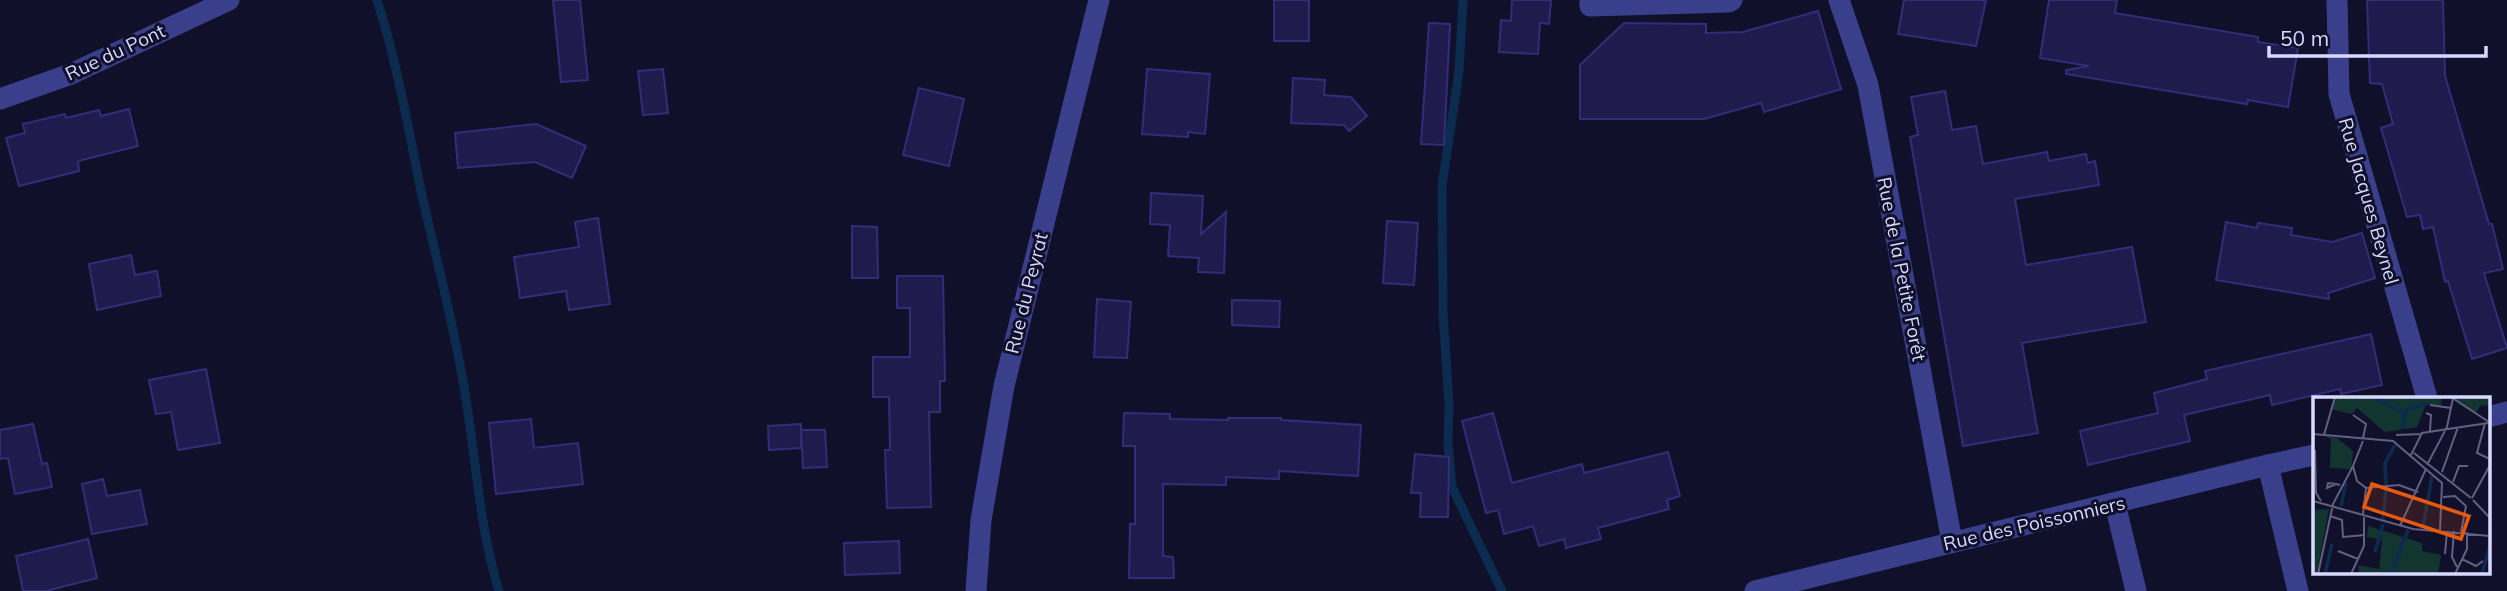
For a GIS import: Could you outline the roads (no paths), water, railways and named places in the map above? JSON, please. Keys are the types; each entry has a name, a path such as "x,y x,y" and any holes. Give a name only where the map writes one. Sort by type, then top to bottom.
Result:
{"street":[{"name":"Rue du Pont","path":"0,99 71,74 229,0"},
{"name":"Rue du Peyrat","path":"976,591 981,520 1004,386 1099,0"},
{"path":"1590,0 1590,6 1732,0"},
{"name":"Rue de la Petite Forêt","path":"1839,0 1868,85 1952,542"},
{"name":"Rue Jacques Beynel","path":"2337,0 2339,94 2427,397"},
{"path":"2490,416 2507,412"},
{"name":"Rue des Poissonniers","path":"1755,591 2313,455"},
{"path":"2268,465 2298,591"},
{"path":"2115,504 2136,591"}],"waterway":[{"path":"377,0 396,71 456,342 482,517 499,591"},
{"path":"1463,0 1459,72 1442,185 1448,444 1452,487 1502,591"}]}
